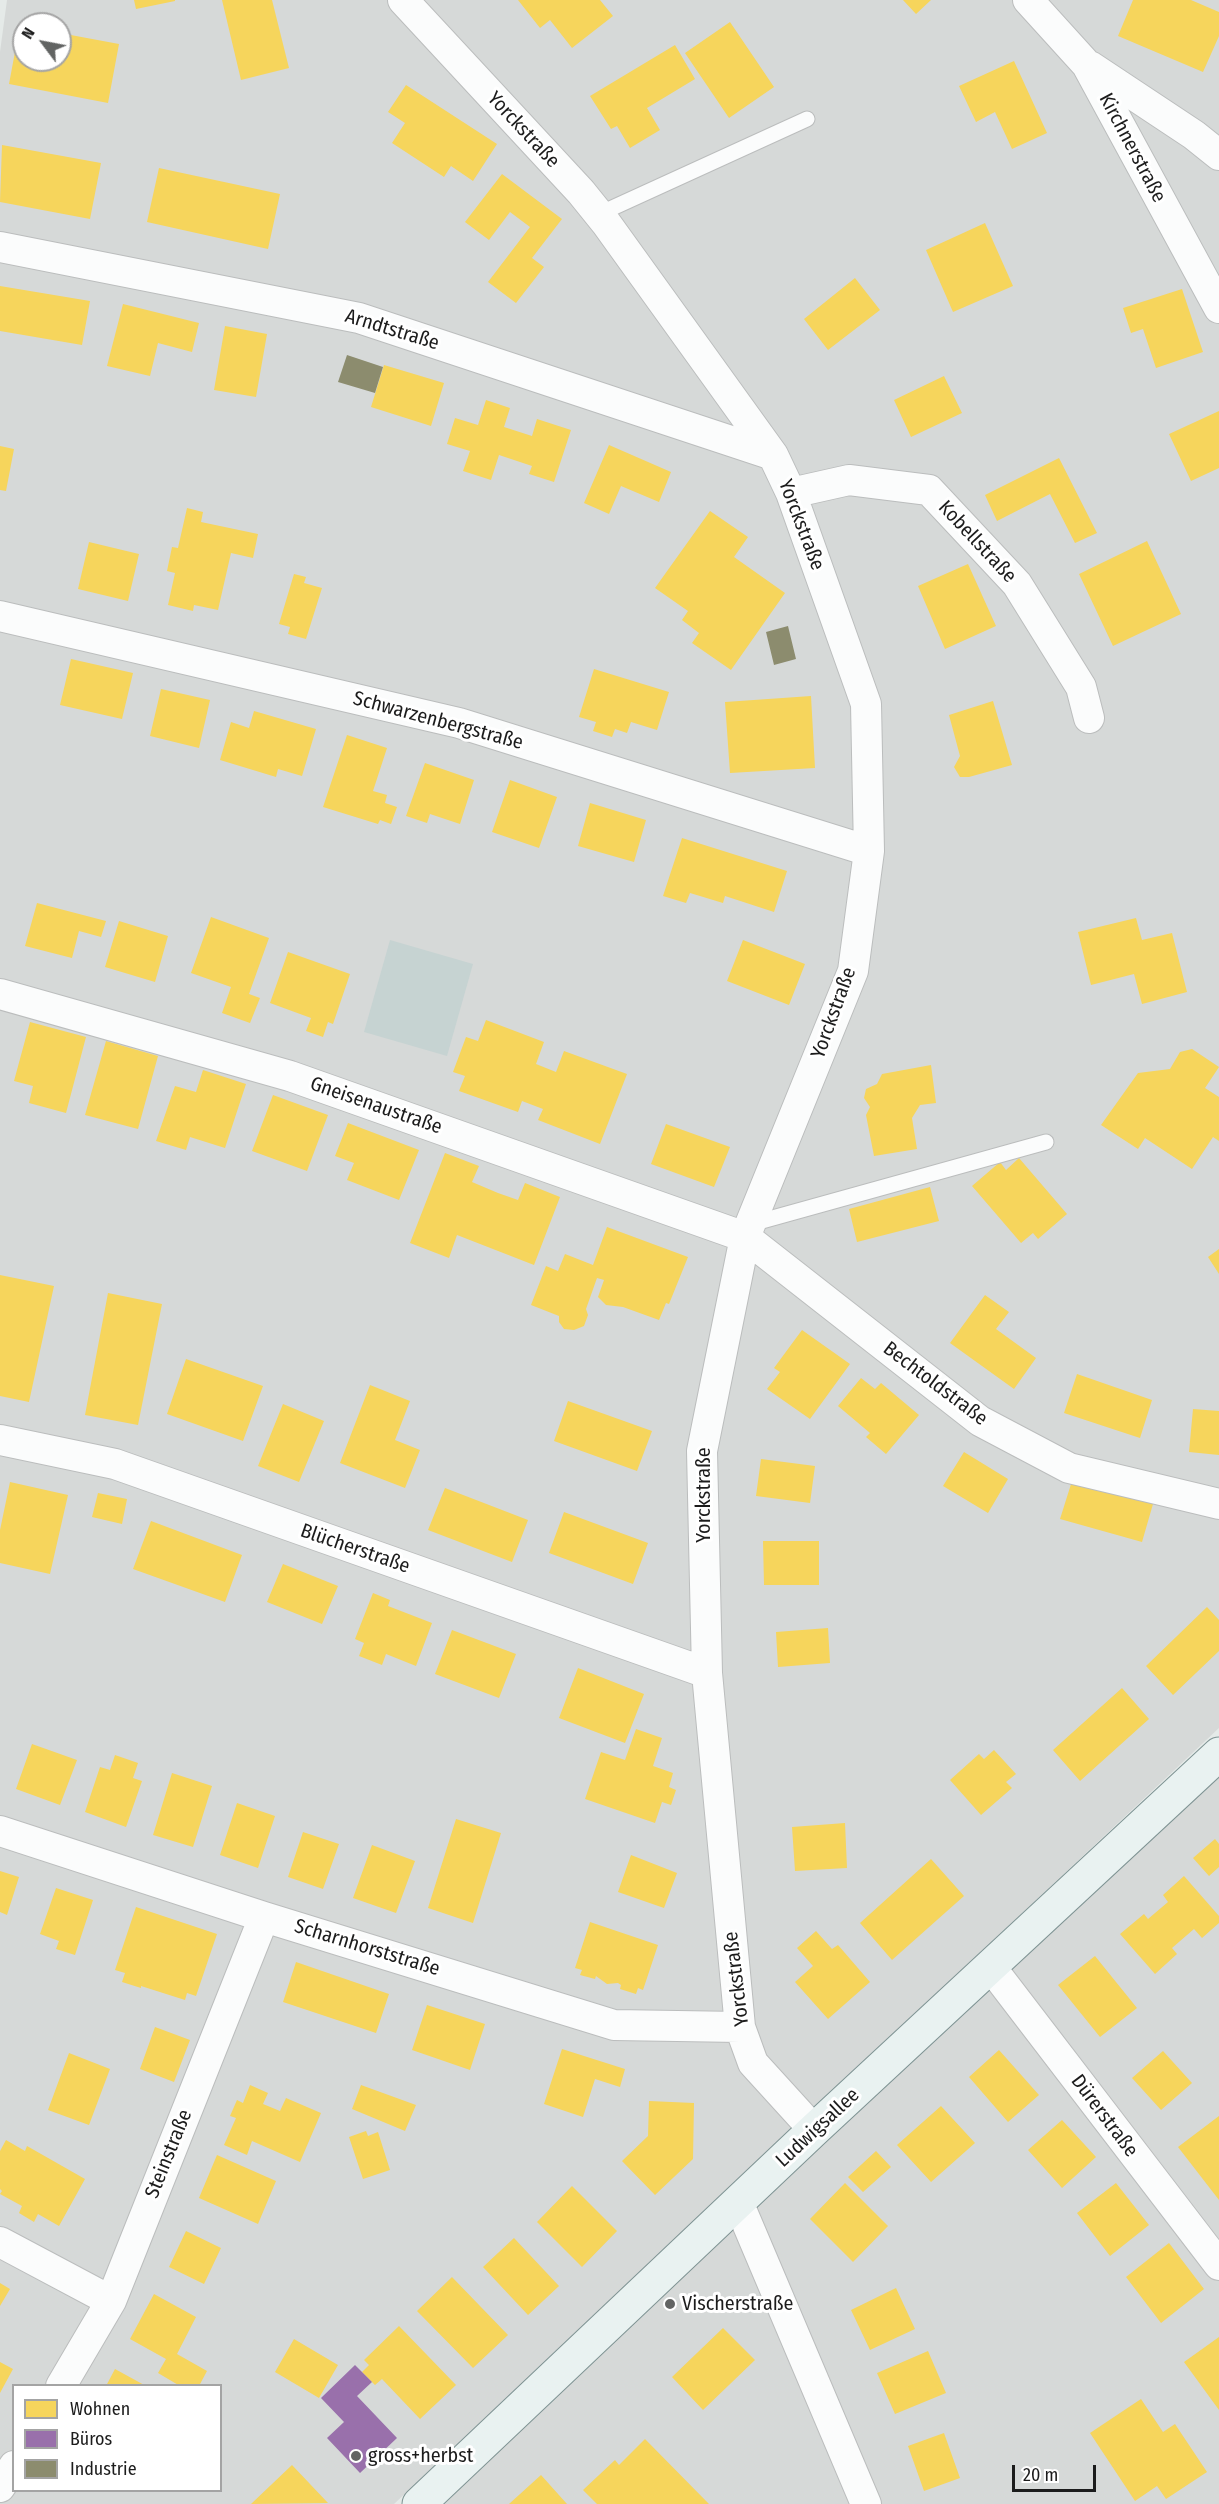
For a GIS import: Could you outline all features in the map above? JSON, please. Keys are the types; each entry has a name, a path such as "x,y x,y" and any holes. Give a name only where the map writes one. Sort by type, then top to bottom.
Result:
{"street":[{"name":"Yorckstraße","path":"403,0 599,214 773,455 791,493 866,704 869,851 853,971 748,1230 702,1451 707,1673 740,2027 753,2063 814,2130"},
{"name":"Kirchnerstraße","path":"1028,0 1087,65 1219,308"},
{"path":"1087,65 1194,135 1219,155"},
{"name":"Arndtstraße","path":"0,247 359,318 773,455"},
{"name":"Kobellstraße","path":"791,493 849,480 929,490 1017,584 1081,687 1089,718"},
{"name":"Schwarzenbergstraße","path":"0,616 459,723 869,851"},
{"name":"Gneisenaustraße","path":"0,994 290,1076 748,1230"},
{"name":"Bechtoldstraße","path":"748,1230 980,1421 1069,1468 1219,1504"},
{"name":"Blücherstraße","path":"0,1440 115,1464 707,1673"},
{"name":"Ludwigsallee","path":"419,2504 653,2285 814,2130 1219,1754"},
{"name":"Scharnhorststraße","path":"0,1831 264,1917 614,2025 740,2027"},
{"name":"Steinstraße","path":"62,2384 111,2301 264,1917"},
{"name":"Dürerstraße","path":"990,1966 1219,2265"},
{"path":"738,2202 866,2504"},
{"path":"0,2242 111,2301"},
{"path":"0,2487 12,2469"}],"lane":[{"path":"599,214 807,119"},
{"path":"748,1230 1046,1142"}],"shaded area":[{"path":"7,0 1219,0 1219,1728 394,2504 0,2504 0,52"},
{"path":"390,940 473,964 447,1056 364,1032"},
{"path":"1219,1773 1219,2504 438,2504 732,2230"}],"building: Wohnen":[{"path":"134,0 175,0 175,1 136,9"},
{"path":"222,0 272,0 289,68 241,80"},
{"path":"518,0 600,0 613,16 572,48 550,20 540,28"},
{"path":"903,0 931,0 916,14"},
{"path":"1133,0 1191,0 1219,12 1219,36 1203,72 1118,36"},
{"path":"730,22 774,87 729,118 685,53"},
{"path":"72,35 119,44 108,103 9,84 12,68 12,72 72,72"},
{"path":"675,45 695,79 647,108 660,130 630,148 617,126 611,129 590,96"},
{"path":"1014,61 1047,133 1012,149 995,112 976,122 959,86"},
{"path":"406,85 497,144 473,181 451,166 444,177 392,143 405,123 388,112"},
{"path":"2,145 101,163 90,219 0,202"},
{"path":"159,168 280,194 268,249 147,222"},
{"path":"502,174 562,219 532,258 544,267 516,303 488,282 530,227 510,212 489,240 465,222"},
{"path":"985,223 1013,286 953,312 926,250"},
{"path":"855,278 880,310 828,350 804,319"},
{"path":"0,286 90,301 82,345 0,331"},
{"path":"1182,289 1203,352 1156,368 1143,329 1131,333 1123,308"},
{"path":"123,304 199,323 192,352 158,343 150,376 107,366"},
{"path":"225,326 267,334 256,397 214,390"},
{"path":"384,365 444,383 431,426 371,407"},
{"path":"944,376 962,413 911,437 894,400"},
{"path":"486,400 510,408 504,427 532,436 537,419 571,430 554,482 529,474 532,466 499,455 491,480 463,471 470,451 447,444 455,418 478,425"},
{"path":"1219,411 1219,468 1191,481 1169,434"},
{"path":"609,445 671,472 659,502 621,486 609,514 584,503"},
{"path":"0,446 14,449 6,491 0,490"},
{"path":"1059,458 1097,533 1075,543 1050,494 997,521 985,495"},
{"path":"187,508 203,512 201,522 258,534 253,558 231,553 218,610 194,605 193,611 168,605 175,573 167,571 172,547 178,548"},
{"path":"710,511 748,537 734,557 785,593 731,670 692,643 699,633 682,620 688,611 655,588"},
{"path":"1147,541 1181,614 1113,646 1079,574"},
{"path":"89,542 139,554 128,601 78,589"},
{"path":"968,564 996,626 945,649 918,586"},
{"path":"294,574 306,577 304,583 322,588 306,639 288,634 290,627 279,624"},
{"path":"71,659 133,673 122,719 60,705"},
{"path":"594,669 669,692 657,730 631,722 627,733 615,729 612,737 593,731 596,722 579,717"},
{"path":"161,689 210,700 199,748 150,736"},
{"path":"811,696 815,768 730,773 725,702"},
{"path":"993,701 1012,765 969,777 960,777 954,767 960,756 949,715"},
{"path":"254,711 316,729 302,776 278,769 276,777 220,760 231,722 249,728"},
{"path":"347,735 387,748 373,791 387,795 385,803 397,807 391,824 380,820 378,824 323,807"},
{"path":"425,763 474,780 460,824 430,814 427,823 406,816"},
{"path":"510,780 557,797 539,848 492,832"},
{"path":"590,803 646,820 634,862 578,846"},
{"path":"682,838 787,871 774,912 725,896 723,903 690,893 686,903 663,896"},
{"path":"37,903 106,921 101,937 79,931 72,958 25,946"},
{"path":"211,917 269,938 249,994 260,998 250,1023 222,1013 231,987 191,973"},
{"path":"1136,918 1142,940 1172,933 1187,992 1142,1004 1134,974 1091,985 1078,932"},
{"path":"119,921 168,936 155,982 105,967"},
{"path":"743,940 805,964 789,1005 727,981"},
{"path":"288,952 350,974 333,1024 328,1022 323,1037 306,1031 311,1018 270,1003"},
{"path":"486,1020 544,1042 536,1064 556,1072 564,1051 627,1074 600,1144 538,1120 543,1109 522,1101 518,1112 459,1091 465,1076 453,1072 466,1037 478,1041"},
{"path":"30,1022 86,1037 66,1113 29,1103 33,1086 14,1081"},
{"path":"106,1041 158,1056 138,1129 85,1115"},
{"path":"1192,1049 1219,1067 1205,1088 1219,1097 1219,1141 1213,1137 1192,1169 1145,1138 1138,1149 1101,1125 1138,1073 1170,1069 1180,1052"},
{"path":"931,1065 936,1103 920,1105 912,1118 917,1149 874,1156 866,1115 870,1107 864,1098 866,1089 877,1084 882,1074"},
{"path":"203,1070 246,1084 225,1148 190,1137 186,1150 156,1141 175,1086 196,1092"},
{"path":"273,1095 328,1115 307,1171 252,1151"},
{"path":"348,1123 419,1150 399,1200 347,1180 354,1163 335,1156"},
{"path":"666,1124 730,1147 714,1187 651,1164"},
{"path":"445,1153 479,1166 472,1182 498,1193 518,1200 525,1183 560,1197 534,1265 457,1235 449,1258 410,1243"},
{"path":"1019,1158 1067,1214 1038,1239 1033,1233 1021,1243 972,1186 1000,1162 1006,1170"},
{"path":"930,1187 939,1221 857,1242 849,1209"},
{"path":"607,1227 688,1257 669,1304 666,1303 659,1320 623,1307 606,1305 598,1297 604,1280 597,1278 586,1309 588,1315 584,1326 574,1330 564,1329 559,1322 559,1316 531,1305 546,1266 558,1271 565,1254 593,1265"},
{"path":"1219,1249 1219,1274 1208,1257"},
{"path":"0,1275 54,1286 29,1402 0,1396"},
{"path":"108,1293 162,1304 138,1425 85,1415"},
{"path":"985,1295 1009,1312 996,1329 1036,1358 1014,1389 950,1343"},
{"path":"802,1330 850,1364 810,1419 767,1389 780,1372 774,1368"},
{"path":"186,1359 263,1386 243,1441 167,1414"},
{"path":"1077,1374 1152,1400 1140,1438 1064,1413"},
{"path":"861,1378 875,1389 881,1383 919,1415 886,1454 866,1437 870,1433 838,1406"},
{"path":"370,1385 410,1401 395,1440 420,1450 405,1488 340,1463"},
{"path":"568,1401 652,1431 637,1471 554,1441"},
{"path":"283,1404 324,1421 299,1482 258,1466"},
{"path":"1193,1409 1219,1411 1219,1455 1189,1452"},
{"path":"964,1452 1008,1479 988,1513 943,1486"},
{"path":"761,1459 815,1466 810,1503 756,1496"},
{"path":"1072,1481 1153,1504 1142,1542 1060,1519"},
{"path":"10,1482 68,1495 50,1574 0,1563 0,1530"},
{"path":"445,1488 528,1520 512,1562 428,1530"},
{"path":"98,1493 127,1499 122,1524 92,1517"},
{"path":"564,1512 648,1543 633,1584 549,1553"},
{"path":"151,1521 242,1555 225,1602 133,1569"},
{"path":"763,1541 819,1541 819,1585 764,1585"},
{"path":"283,1564 338,1586 322,1624 267,1602"},
{"path":"373,1593 390,1600 388,1606 432,1623 416,1666 386,1654 382,1665 359,1656 364,1643 355,1639"},
{"path":"1207,1607 1219,1620 1219,1651 1173,1695 1146,1666"},
{"path":"828,1628 830,1663 778,1667 776,1632"},
{"path":"452,1630 516,1654 499,1698 435,1674"},
{"path":"578,1668 644,1694 625,1743 559,1718"},
{"path":"1122,1688 1149,1719 1080,1781 1053,1750"},
{"path":"636,1729 662,1738 653,1766 673,1773 669,1787 676,1790 671,1805 662,1802 655,1823 585,1799 601,1752 625,1760"},
{"path":"32,1744 77,1760 60,1805 16,1789"},
{"path":"994,1750 1016,1774 1006,1782 1012,1788 981,1815 950,1780 979,1754 984,1759"},
{"path":"115,1755 138,1763 133,1778 142,1781 126,1827 85,1812 100,1767 110,1770"},
{"path":"172,1773 212,1786 193,1847 153,1835"},
{"path":"237,1803 275,1816 258,1868 220,1855"},
{"path":"456,1819 501,1833 473,1923 428,1908"},
{"path":"845,1823 847,1868 795,1871 792,1827"},
{"path":"303,1832 339,1844 323,1889 288,1877"},
{"path":"1215,1839 1219,1844 1219,1867 1209,1876 1193,1858"},
{"path":"372,1845 415,1861 396,1913 353,1898"},
{"path":"631,1855 677,1873 664,1908 618,1892"},
{"path":"931,1859 964,1896 892,1960 860,1923"},
{"path":"0,1871 19,1877 7,1915 0,1912"},
{"path":"1184,1876 1219,1916 1219,1923 1202,1938 1194,1929 1172,1948 1177,1954 1155,1974 1120,1934 1144,1914 1148,1919 1168,1902 1163,1895"},
{"path":"56,1888 93,1900 75,1955 56,1949 59,1941 40,1934"},
{"path":"136,1907 217,1934 196,1996 187,1993 185,2000 122,1982 125,1973 115,1970"},
{"path":"590,1922 658,1945 643,1990 638,1988 636,1994 620,1989 621,1985 618,1983 607,1984 596,1976 595,1979 580,1975 582,1970 575,1968"},
{"path":"816,1931 832,1949 838,1945 870,1982 828,2019 795,1982 813,1966 797,1948"},
{"path":"1095,1956 1137,2008 1100,2037 1058,1985"},
{"path":"296,1962 389,1994 376,2033 283,2002"},
{"path":"427,2005 485,2024 470,2070 412,2050"},
{"path":"155,2027 190,2040 174,2082 140,2069"},
{"path":"562,2049 625,2069 620,2087 595,2079 583,2117 544,2104"},
{"path":"999,2050 1039,2095 1008,2122 969,2077"},
{"path":"1163,2051 1192,2083 1161,2110 1132,2078"},
{"path":"69,2053 110,2069 89,2125 48,2110"},
{"path":"250,2085 268,2093 263,2104 280,2111 286,2098 321,2113 300,2162 252,2141 247,2155 224,2145 236,2118 230,2116 237,2100 243,2103"},
{"path":"361,2085 416,2105 405,2131 352,2109"},
{"path":"649,2101 694,2103 693,2159 655,2195 622,2161 648,2136"},
{"path":"941,2106 975,2143 931,2182 897,2145"},
{"path":"1219,2116 1219,2200 1178,2147"},
{"path":"1062,2120 1096,2157 1062,2188 1028,2150"},
{"path":"366,2131 368,2136 378,2132 390,2170 363,2179 349,2137"},
{"path":"6,2140 25,2151 27,2146 85,2179 59,2226 38,2214 34,2222 19,2213 22,2206 0,2194 2,2191 0,2189 0,2151"},
{"path":"876,2151 891,2167 863,2192 848,2177"},
{"path":"217,2155 276,2181 258,2224 199,2198"},
{"path":"845,2183 888,2226 853,2262 810,2219"},
{"path":"1116,2183 1149,2225 1110,2256 1077,2213"},
{"path":"572,2186 617,2231 582,2267 537,2222"},
{"path":"186,2231 221,2248 204,2284 169,2267"},
{"path":"514,2238 559,2286 528,2315 483,2267"},
{"path":"1169,2243 1204,2289 1161,2323 1126,2277"},
{"path":"452,2277 508,2335 473,2368 417,2311"},
{"path":"0,2283 10,2289 0,2306"},
{"path":"896,2288 915,2329 870,2350 851,2310"},
{"path":"154,2294 196,2317 177,2354 207,2371 200,2384 177,2384 158,2373 166,2359 130,2339"},
{"path":"399,2326 456,2385 420,2419 382,2379 375,2385 362,2372 369,2365 364,2360"},
{"path":"723,2328 755,2360 703,2410 672,2377"},
{"path":"1219,2337 1219,2410 1184,2362"},
{"path":"294,2339 338,2365 319,2398 275,2372"},
{"path":"928,2351 946,2393 895,2414 877,2373"},
{"path":"0,2362 13,2369 0,2393"},
{"path":"115,2369 142,2384 107,2384"},
{"path":"1141,2399 1163,2432 1175,2424 1207,2472 1166,2499 1157,2486 1135,2501 1090,2433"},
{"path":"944,2433 960,2478 924,2491 908,2446"},
{"path":"645,2439 709,2504 597,2504 583,2490 615,2460 619,2465"},
{"path":"292,2465 328,2503 251,2504"},
{"path":"541,2475 567,2504 509,2504"}],"building: Büros":[{"path":"355,2365 372,2382 357,2396 397,2438 360,2473 327,2438 344,2422 321,2398"}],"building: Industrie":[{"path":"347,355 383,367 375,393 338,382"},
{"path":"788,626 796,659 774,665 766,632"}],"place":[{"name":"Vischerstraße","path":"670,2304"},
{"name":"gross+herbst","path":"356,2456"}]}
